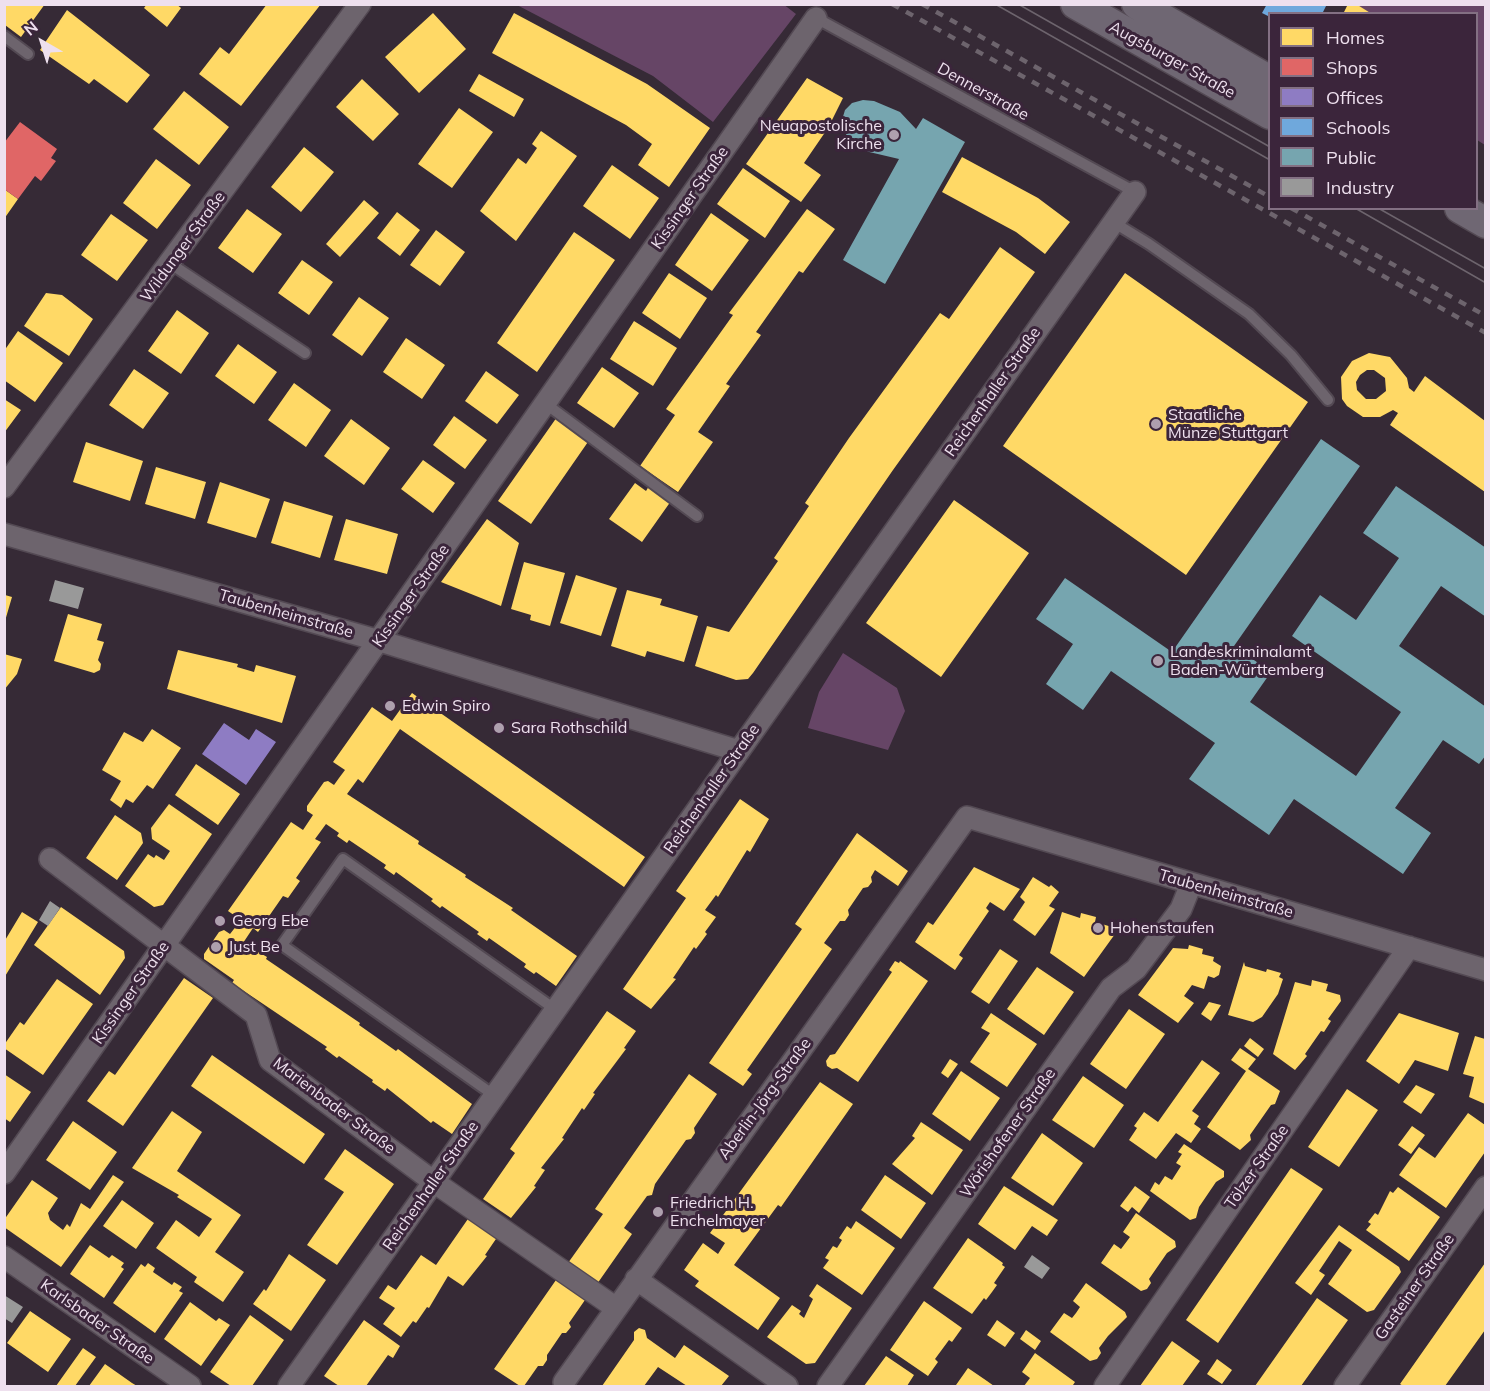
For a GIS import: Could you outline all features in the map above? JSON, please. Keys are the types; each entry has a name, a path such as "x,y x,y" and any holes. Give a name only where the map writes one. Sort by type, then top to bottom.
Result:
{"main road":[{"name":"Augsburger Straße","path":"1076,4 1268,113"},
{"name":"Augsburger Straße","path":"1137,4 1268,80"},
{"path":"1463,210 1485,223"}],"street":[{"name":"Wildunger Straße","path":"4,488 171,264 360,4"},
{"name":"Kissinger Straße","path":"4,1173 816,18"},
{"name":"Reichenhaller Straße","path":"290,1386 1135,192"},
{"name":"Taubenheimstraße","path":"4,534 380,641 739,751"},
{"name":"Taubenheimstraße","path":"967,817 1485,970"},
{"name":"Aberlin-Jörg-Straße","path":"564,1382 967,817"},
{"name":"Marienbader Straße","path":"50,860 165,944 191,968 256,1015 270,1060 434,1182 616,1308"},
{"name":"Wörishofener Straße","path":"828,1386 1111,988 1136,969 1181,909 1191,884"},
{"name":"Tölzer Straße","path":"1105,1386 1409,947"},
{"name":"Gasteiner Straße","path":"1345,1386 1485,1187"},
{"name":"Karlsbader Straße","path":"4,1257 190,1386"},
{"path":"636,1279 787,1386"}],"lane":[{"name":"Dennerstraße","path":"816,18 1135,192"},
{"path":"4,36 28,54"},
{"path":"1113,222 1149,244 1249,314 1291,355 1328,400"},
{"path":"171,264 304,353"},
{"path":"546,404 697,516"},
{"path":"495,1096 282,945 289,935 343,859 556,1010"}],"shaded area":[{"path":"783,4 796,14 713,122 653,76 517,5"},
{"path":"1356,5 1485,5 1485,145 1478,141 1478,12 1368,12"},
{"path":"843,653 897,688 905,711 888,750 808,728 819,692"}],"building: Homes":[{"path":"5,4 45,4 21,37 5,25"},
{"path":"147,4 176,4 181,8 167,27 144,8"},
{"path":"267,4 321,4 241,106 199,74 220,47 229,54"},
{"path":"1348,4 1356,4 1369,12 1344,12"},
{"path":"67,10 150,75 127,103 94,79 89,84 40,50"},
{"path":"433,13 466,49 419,93 385,57"},
{"path":"514,13 647,84 710,128 669,187 638,165 652,144 626,125 492,53"},
{"path":"479,74 524,99 514,117 469,91"},
{"path":"807,78 843,98 828,128 804,163 821,175 801,202 746,164"},
{"path":"362,79 399,114 373,141 336,107"},
{"path":"184,91 229,127 199,165 153,129"},
{"path":"459,108 493,132 452,188 418,164"},
{"path":"541,131 577,156 516,241 480,211 518,158 526,164 537,148 532,144"},
{"path":"304,147 334,172 301,212 271,187"},
{"path":"962,157 1038,198 1070,222 1045,254 1016,232 942,192"},
{"path":"156,159 191,185 157,229 123,203"},
{"path":"612,165 659,198 630,239 583,206"},
{"path":"743,168 790,201 765,238 717,204"},
{"path":"4,189 18,199 4,219"},
{"path":"364,200 379,213 340,257 326,244"},
{"path":"247,209 282,234 253,273 218,248"},
{"path":"807,209 835,229 803,273 799,271 756,332 761,335 726,384 730,386 698,432 713,442 678,492 640,466 675,415 666,409 733,315 729,313"},
{"path":"397,212 420,230 400,256 377,238"},
{"path":"711,213 749,240 712,291 675,265"},
{"path":"111,214 148,240 117,281 81,255"},
{"path":"436,230 465,252 440,286 410,265"},
{"path":"574,232 615,260 537,372 497,343"},
{"path":"1000,247 1035,272 893,470 753,673 748,679 736,680 695,666 707,626 729,632 778,561 774,558 809,506 805,503 849,438 940,313 949,319"},
{"path":"302,260 333,282 309,315 278,293"},
{"path":"669,273 707,298 680,339 642,313"},
{"name":"Staatliche Münze Stuttgart","path":"1125,273 1308,402 1186,575 1003,446"},
{"path":"46,293 62,295 93,319 69,356 24,326"},
{"path":"359,297 389,318 362,356 332,335"},
{"path":"177,310 209,333 181,374 148,351"},
{"path":"634,321 677,348 653,386 610,359"},
{"path":"18,331 63,363 35,402 4,380 4,351"},
{"path":"406,338 445,365 422,399 383,372"},
{"path":"238,344 277,372 254,404 215,376"},
{"path":"1369,353 1390,357 1407,378 1409,388 1414,392 1425,376 1485,421 1485,492 1390,425 1398,413 1393,410 1380,417 1363,417 1347,406 1342,399 1341,377 1352,361","holes":["1367,370 1374,370 1385,378 1386,391 1376,399 1366,399 1357,390 1356,382"]},
{"path":"602,367 639,393 614,428 577,403"},
{"path":"134,369 169,393 143,429 109,405"},
{"path":"486,371 519,395 497,424 465,401"},
{"path":"294,383 331,410 306,447 268,420"},
{"path":"4,399 21,410 4,433"},
{"path":"454,416 487,440 465,469 433,445"},
{"path":"557,417 590,439 531,524 498,501"},
{"path":"351,419 390,448 364,485 324,456"},
{"path":"86,442 143,461 130,501 73,482"},
{"path":"423,460 455,483 433,513 401,489"},
{"path":"156,467 206,482 195,519 145,504"},
{"path":"220,482 270,499 256,538 207,523"},
{"path":"635,483 646,491 649,486 671,501 642,542 609,519"},
{"path":"954,500 1029,553 941,677 866,623"},
{"path":"284,501 333,516 320,558 271,543"},
{"path":"346,519 398,534 387,574 334,560"},
{"path":"487,519 519,543 501,606 441,582"},
{"path":"524,562 565,573 550,626 530,620 531,615 511,609"},
{"path":"576,575 617,588 601,636 560,623"},
{"path":"627,590 662,599 660,605 698,616 684,662 647,651 645,657 611,646"},
{"path":"5,595 12,597 5,621"},
{"path":"68,614 102,624 97,640 104,642 98,660 101,664 100,670 94,673 54,661"},
{"path":"178,650 238,664 237,667 254,672 256,665 296,676 282,723 167,689"},
{"path":"4,654 22,659 17,674 4,690"},
{"path":"412,693 645,857 624,887 400,729 363,783 358,779 347,794 419,841 418,844 513,908 511,910 577,956 556,986 536,972 534,974 524,967 526,964 489,938 487,941 477,934 479,932 442,906 440,908 431,901 433,899 396,872 394,875 384,868 386,865 349,840 347,843 337,836 339,833 326,824 315,839 321,842 296,878 300,881 288,898 283,896 258,932 253,928 243,943 267,957 266,959 360,1023 359,1025 396,1051 398,1049 472,1104 452,1134 433,1121 431,1123 387,1088 385,1091 339,1056 337,1058 325,1049 327,1047 232,983 234,980 204,959 204,954 219,932 224,930 230,934 241,920 228,911 291,822 303,830 313,815 307,811 307,806 324,782 328,781 334,785 345,770 333,762 372,707 392,721"},
{"path":"152,729 181,748 153,789 147,785 133,803 126,799 121,808 110,800 121,781 102,770 124,732 143,742"},
{"path":"196,764 240,794 218,825 175,795"},
{"path":"740,799 769,819 750,852 747,850 718,897 716,895 705,910 716,917 705,932 707,934 696,949 694,947 673,978 676,979 651,1009 623,989 686,898 676,891"},
{"path":"169,804 212,834 163,905 154,907 125,886 148,854 154,858 156,855 164,860 170,851 152,839 151,828"},
{"path":"115,815 141,833 143,843 117,880 86,858"},
{"path":"857,833 908,871 898,886 875,870 871,877 872,882 868,887 863,888 848,910 849,915 845,921 840,921 824,943 832,949 747,1070 752,1074 743,1086 709,1063 802,929 795,924"},
{"path":"974,867 1020,889 1004,911 990,902 986,908 989,911 959,955 963,958 955,970 915,942 928,922 933,925"},
{"path":"1033,877 1049,887 1051,885 1059,892 1049,906 1055,909 1035,936 1013,920 1025,902 1020,897"},
{"path":"61,907 124,951 125,958 100,995 34,945"},
{"path":"22,912 38,922 4,978 4,942"},
{"path":"1062,912 1080,918 1081,913 1096,917 1095,922 1112,927 1115,934 1084,977 1050,953"},
{"path":"1189,945 1203,949 1202,954 1214,957 1213,961 1221,966 1219,975 1214,978 1208,976 1204,989 1192,985 1184,996 1194,1003 1178,1023 1138,995 1173,948 1188,949"},
{"path":"1000,949 1018,961 989,1004 971,992"},
{"path":"895,961 899,963 900,961 928,981 858,1082 837,1068 832,1069 827,1066 826,1061 830,1055 835,1054 892,972 889,970"},
{"path":"1244,962 1245,966 1266,972 1267,969 1281,973 1279,977 1283,979 1278,994 1262,1017 1253,1022 1228,1015"},
{"path":"1037,967 1074,992 1044,1035 1007,1009"},
{"path":"184,978 213,998 123,1126 87,1101 109,1071 115,1075"},
{"path":"57,979 93,1004 43,1075 4,1048 4,1045 20,1022 24,1025"},
{"path":"1312,980 1328,984 1326,991 1340,995 1341,1001 1328,1019 1331,1021 1324,1032 1321,1031 1305,1054 1307,1056 1295,1070 1273,1054 1295,982 1311,986"},
{"path":"1209,1002 1221,1005 1211,1021 1201,1014"},
{"path":"1129,1009 1165,1034 1126,1089 1090,1064"},
{"path":"607,1011 636,1031 624,1048 626,1049 593,1093 595,1094 584,1110 582,1108 562,1138 564,1139 541,1168 545,1170 534,1186 536,1187 511,1218 483,1199 515,1153 510,1149"},
{"path":"991,1013 1037,1044 1007,1087 970,1062 990,1033 981,1028"},
{"path":"1399,1013 1459,1033 1448,1071 1415,1060 1399,1084 1366,1061"},
{"path":"1475,1036 1485,1039 1485,1104 1469,1097 1474,1077 1463,1074"},
{"path":"1250,1038 1264,1049 1258,1057 1244,1046"},
{"path":"1240,1048 1256,1059 1248,1069 1280,1091 1275,1104 1271,1105 1250,1135 1251,1140 1240,1150 1207,1127 1246,1071 1231,1060"},
{"path":"212,1055 325,1134 304,1164 191,1086"},
{"path":"950,1059 958,1064 948,1078 941,1073"},
{"path":"1202,1060 1220,1073 1192,1111 1199,1116 1194,1124 1201,1129 1191,1143 1176,1133 1156,1159 1129,1140 1137,1128 1134,1126 1144,1112 1158,1122"},
{"path":"961,1071 1000,1098 970,1141 932,1114"},
{"path":"4,1074 31,1092 10,1122 4,1118"},
{"path":"689,1074 717,1094 694,1128 695,1133 691,1139 686,1140 655,1184 652,1195 647,1196 624,1228 632,1234 597,1284 568,1263 603,1214 595,1209"},
{"path":"1083,1076 1124,1105 1094,1148 1052,1120"},
{"path":"820,1082 853,1104 781,1207 778,1205 734,1265 780,1298 758,1330 695,1286 699,1281 684,1270 703,1243 718,1254 725,1243 710,1233"},
{"path":"1416,1085 1435,1094 1421,1114 1403,1102"},
{"path":"1347,1089 1378,1110 1339,1167 1308,1147"},
{"path":"172,1111 202,1132 177,1171 241,1215 215,1252 244,1272 223,1302 194,1282 197,1277 156,1248 176,1220 199,1237 212,1219 177,1197 179,1195 132,1168"},
{"path":"1468,1113 1485,1125 1485,1152 1446,1208 1399,1175 1419,1147 1435,1158"},
{"path":"73,1121 117,1152 90,1190 46,1160"},
{"path":"921,1122 963,1150 932,1195 892,1164 915,1138 912,1136"},
{"path":"1412,1126 1425,1135 1411,1154 1398,1145"},
{"path":"1042,1133 1083,1163 1053,1206 1011,1178"},
{"path":"1184,1144 1224,1171 1224,1177 1216,1182 1199,1207 1196,1218 1190,1220 1150,1191 1155,1182 1159,1185 1165,1176 1172,1180 1181,1166 1176,1163 1182,1154 1178,1152"},
{"path":"345,1149 394,1184 337,1265 307,1245 344,1192 324,1179"},
{"path":"1291,1168 1323,1189 1218,1343 1186,1320"},
{"path":"113,1175 124,1182 61,1267 4,1227 4,1220 32,1180 58,1198 48,1213 50,1220 63,1230 67,1224 70,1227 81,1203 90,1209"},
{"path":"885,1175 926,1203 901,1239 861,1210"},
{"path":"1004,1186 1058,1220 1047,1236 1032,1226 1015,1250 978,1224"},
{"path":"1135,1186 1150,1197 1139,1213 1132,1207 1128,1212 1120,1206"},
{"path":"1398,1187 1440,1217 1409,1261 1366,1230 1371,1224 1368,1222 1375,1213 1378,1215 1390,1191 1393,1193"},
{"path":"122,1200 154,1223 136,1249 103,1226"},
{"path":"1136,1213 1175,1241 1176,1247 1167,1253 1149,1279 1151,1283 1147,1289 1141,1291 1101,1263 1114,1244 1121,1249 1130,1237 1123,1232"},
{"path":"470,1216 498,1236 485,1255 487,1256 463,1286 448,1276 429,1308 427,1307 416,1323 413,1321 401,1337 383,1324 395,1308 379,1298 388,1285 396,1290 421,1255 436,1265"},
{"path":"856,1221 895,1248 862,1295 823,1268 829,1260 825,1258 833,1246 837,1248 842,1240 839,1238 847,1226 851,1229"},
{"path":"1339,1225 1399,1267 1401,1272 1374,1310 1367,1312 1328,1284 1352,1250 1339,1241 1319,1271 1325,1275 1311,1295 1295,1283"},
{"path":"968,1238 1003,1263 1005,1267 994,1283 997,1285 972,1314 933,1288"},
{"path":"90,1245 109,1258 112,1255 124,1263 121,1267 124,1269 104,1298 70,1274"},
{"path":"289,1254 326,1280 291,1331 253,1304 264,1289 266,1291"},
{"path":"148,1263 155,1268 153,1272 172,1285 174,1282 182,1287 179,1291 183,1293 155,1333 113,1303 141,1264 145,1267"},
{"path":"1485,1263 1485,1330 1445,1386 1403,1386 1400,1384"},
{"path":"556,1280 585,1300 569,1323 571,1327 566,1333 562,1333 547,1355 543,1366 538,1366 524,1386 520,1386 494,1369"},
{"path":"1086,1283 1125,1312 1127,1317 1099,1348 1101,1353 1097,1359 1090,1361 1050,1332 1064,1313 1072,1318 1076,1313 1080,1307 1073,1301"},
{"path":"817,1284 852,1308 815,1363 806,1364 767,1337 792,1305 801,1311 799,1314 804,1318 813,1299 809,1296"},
{"path":"1317,1298 1348,1320 1301,1386 1255,1386"},
{"path":"924,1301 962,1328 952,1342 949,1340 935,1359 938,1362 928,1376 890,1350"},
{"path":"190,1302 216,1321 219,1318 230,1325 201,1366 164,1339"},
{"path":"30,1311 71,1339 48,1372 7,1343"},
{"path":"250,1315 284,1340 252,1386 231,1386 210,1372"},
{"path":"364,1320 400,1346 393,1358 388,1355 366,1386 339,1386 324,1376"},
{"path":"997,1320 1015,1333 1005,1347 987,1335"},
{"path":"639,1328 645,1330 647,1338 675,1358 684,1345 729,1376 721,1386 687,1386 658,1367 644,1386 602,1386 634,1340 634,1332"},
{"path":"1026,1330 1041,1341 1035,1350 1020,1339"},
{"path":"1172,1341 1200,1361 1182,1386 1140,1386"},
{"path":"83,1348 96,1357 75,1386 56,1386"},
{"path":"1035,1353 1075,1382 1073,1385 1077,1386 1024,1386 1030,1378 1022,1372"},
{"path":"886,1356 914,1375 907,1386 864,1386"},
{"path":"1217,1359 1232,1370 1222,1384 1207,1374"},
{"path":"105,1364 132,1383 137,1386 89,1386"},
{"path":"968,1368 994,1386 956,1385"}],"building: Shops":[{"path":"20,122 57,149 51,158 56,161 41,181 35,176 18,199 4,189 4,143"}],"building: Offices":[{"path":"224,723 249,740 256,729 276,742 246,785 202,754"}],"building: Schools":[{"path":"1267,4 1327,4 1323,12 1268,12 1268,16 1262,13"}],"building: Public":[{"path":"863,100 874,101 900,112 916,129 923,118 965,142 885,284 843,260 899,159 865,151 854,144 845,133 842,120 845,110 852,103"},
{"name":"Landeskriminalamt Baden-Württemberg","path":"1321,439 1360,466 1234,646 1271,672 1250,702 1356,776 1401,712 1292,636 1320,595 1356,620 1399,558 1363,533 1396,486 1486,548 1486,617 1441,586 1399,646 1486,707 1486,755 1479,764 1443,740 1395,808 1431,833 1403,874 1294,799 1269,835 1189,779 1215,743 1111,671 1083,710 1046,684 1073,644 1036,619 1065,578 1172,652"}],"building: Industry":[{"path":"55,580 84,588 78,609 49,601"},
{"path":"50,901 60,908 48,926 39,920"},
{"path":"1032,1255 1050,1268 1042,1279 1024,1267"},
{"path":"4,1295 23,1307 12,1323 4,1318"}],"tram line":[{"path":"995,4 1268,159"},
{"path":"1018,4 1268,146"},
{"path":"1358,210 1486,283"},
{"path":"1382,210 1486,269"}],"railway":[{"path":"892,4 1486,333"},
{"path":"922,4 1268,196"},
{"path":"1295,210 1486,316"}],"place":[{"name":"Neuapostolische Kirche","path":"894,135"},
{"name":"Staatliche Münze Stuttgart","path":"1156,424"},
{"name":"Landeskriminalamt Baden-Württemberg","path":"1158,661"},
{"name":"Edwin Spiro","path":"390,706"},
{"name":"Sara Rothschild","path":"499,728"},
{"name":"Georg Ebe","path":"220,921"},
{"name":"Hohenstaufen","path":"1098,928"},
{"name":"Just Be","path":"216,947"},
{"name":"Friedrich H. Enchelmayer","path":"658,1212"}]}
